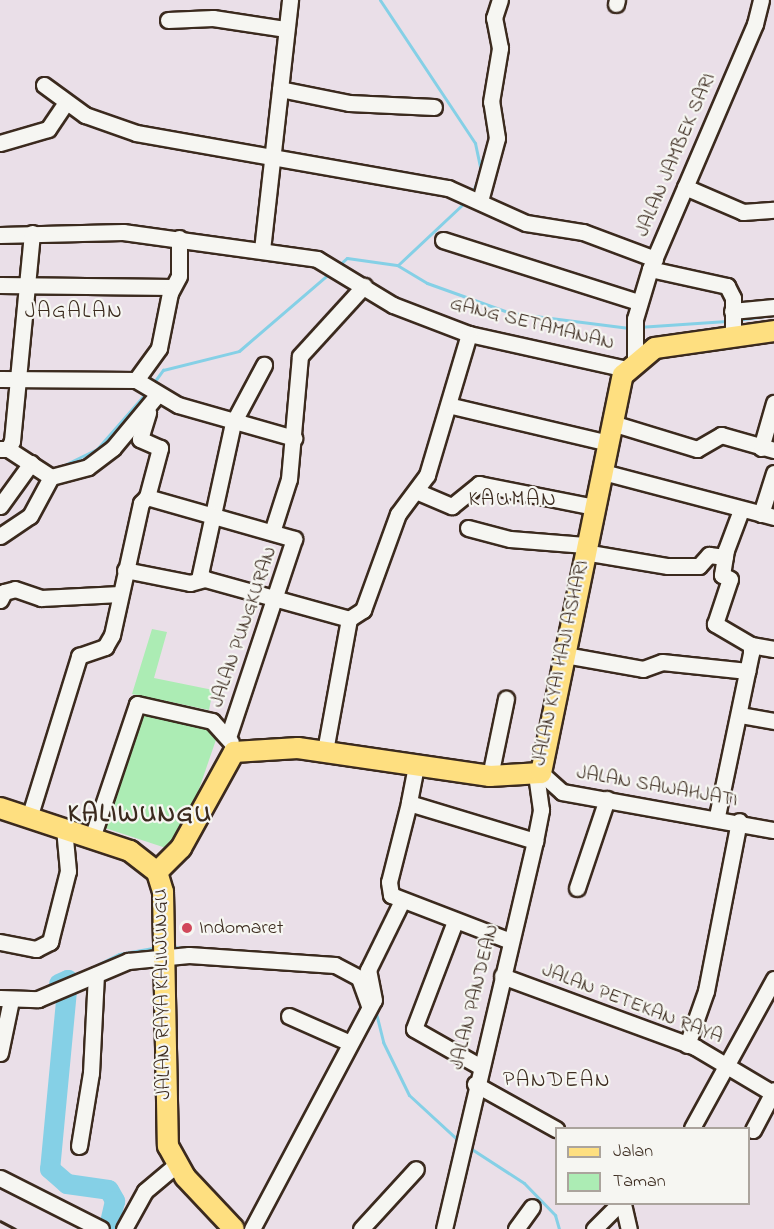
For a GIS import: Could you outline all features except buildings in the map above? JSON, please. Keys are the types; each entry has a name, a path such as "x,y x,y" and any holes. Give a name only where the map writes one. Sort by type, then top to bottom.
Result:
{"main road":[{"path":"631,365 655,348 732,323 774,331"},
{"name":"JALAN KYAI HAJI ASHARI","path":"231,744 325,751 490,776 538,774 565,655 612,423 631,365"},
{"path":"157,872 181,848 231,744"},
{"name":"JALAN RAYA KALIWUNGU","path":"0,808 64,828 143,857 157,872 163,892 166,1135 176,1165 234,1229"}],"street":[{"path":"262,250 290,0"},
{"path":"474,198 497,138 491,102 500,48 494,18 500,0"},
{"name":"JALAN JAMBEK SARI","path":"631,365 634,325 652,264 765,6"},
{"path":"168,20 213,18 286,29"},
{"path":"44,85 65,104 136,133 474,198 526,223 583,232 652,264 727,286 732,323 774,307"},
{"path":"279,89 349,102 434,107"},
{"path":"0,143 48,129 65,104"},
{"path":"685,187 743,212 774,210"},
{"path":"32,233 30,285 20,379 4,449 42,471"},
{"name":"GANG SETAMANAN","path":"0,235 32,233 179,238 325,261 393,305 469,334 631,365"},
{"path":"138,381 159,348 172,287 179,276 179,238"},
{"path":"443,240 639,302"},
{"path":"0,285 172,287"},
{"name":"JALAN PUNGKURAN","path":"231,744 275,599 295,543 293,536 273,530 289,479 300,356 364,286"},
{"path":"325,751 349,619 363,610 398,514 416,491 452,406 469,334"},
{"path":"199,579 233,423 264,365"},
{"path":"0,379 138,381 155,396 233,423 294,438"},
{"path":"0,506 42,471 95,462 123,438 155,396"},
{"path":"29,818 80,656 108,642 141,503 147,497 160,448 140,439 155,396"},
{"path":"612,423 698,449 719,435 768,449 774,403"},
{"path":"452,406 608,443"},
{"path":"0,536 30,516 42,471"},
{"path":"603,472 741,510 768,515 774,473"},
{"path":"416,491 452,506 479,484 594,507"},
{"path":"147,497 273,530"},
{"path":"741,510 725,557 722,575 730,579 715,624 751,645 774,649"},
{"path":"468,528 510,539 585,548 668,566 699,566 709,555 725,557"},
{"path":"125,570 190,584 199,579 349,619"},
{"path":"0,600 4,592 15,589 41,598 120,594"},
{"path":"717,816 740,715 751,645"},
{"path":"565,655 643,669 662,662 748,671"},
{"path":"490,776 506,699"},
{"path":"92,838 137,704 212,721 231,744"},
{"path":"740,715 774,721"},
{"path":"416,766 388,887 402,901 454,924 510,941"},
{"name":"JALAN SAWAHJATI","path":"538,774 562,792 717,816 774,830"},
{"name":"JALAN PANDEAN","path":"444,1229 479,1066 535,841 541,810 538,774"},
{"path":"577,888 607,800"},
{"path":"409,803 535,841"},
{"path":"687,1045 706,991 739,821"},
{"path":"0,942 36,949 50,942 68,871 64,828"},
{"path":"252,1229 348,1042 372,1003 368,970 402,901"},
{"path":"454,924 414,1029 479,1066"},
{"path":"0,1053 5,999 38,999 164,949 335,965 359,978 372,1003"},
{"path":"79,1146 91,1073 96,975"},
{"name":"JALAN PETEKAN RAYA","path":"502,976 687,1045 727,1064 774,1092"},
{"path":"693,1127 774,979"},
{"path":"290,1016 348,1042"},
{"path":"475,1084 555,1128"},
{"path":"753,1130 774,1092"},
{"path":"124,1229 145,1191 176,1165"},
{"path":"361,1229 416,1169"},
{"path":"0,1178 101,1229"},
{"path":"594,1229 619,1205"},
{"path":"622,1205 629,1229"},
{"path":"516,1229 532,1207"}],"green space":[{"path":"152,629 167,632 154,678 213,690 209,710 132,694"},
{"path":"143,708 219,731 188,821 169,849 102,827"}],"waterway":[{"path":"380,0 475,143 481,172 471,195"},
{"path":"398,265 465,202"},
{"path":"338,266 347,258 397,265 427,283 511,313 629,328"},
{"path":"152,385 163,370 239,351 331,272"},
{"path":"737,320 774,315"},
{"path":"638,327 727,321"},
{"path":"52,471 97,449 146,393"},
{"path":"83,972 119,954 158,947"},
{"path":"171,947 185,948"},
{"path":"59,984 68,980 50,1169 67,1184 109,1190 115,1201 109,1226"},
{"path":"375,1009 383,1042 409,1095 459,1141"},
{"path":"467,1146 524,1183 555,1215 559,1229"}],"railway":[{"path":"0,1221 15,1229"}],"place":[{"name":"Indomaret","path":"187,928"}],"district":[{"name":"JAGALAN","path":"74,313"},
{"name":"KAUMAN","path":"513,501"},
{"name":"KALIWUNGU","path":"140,816"},
{"name":"PANDEAN","path":"557,1082"}]}
